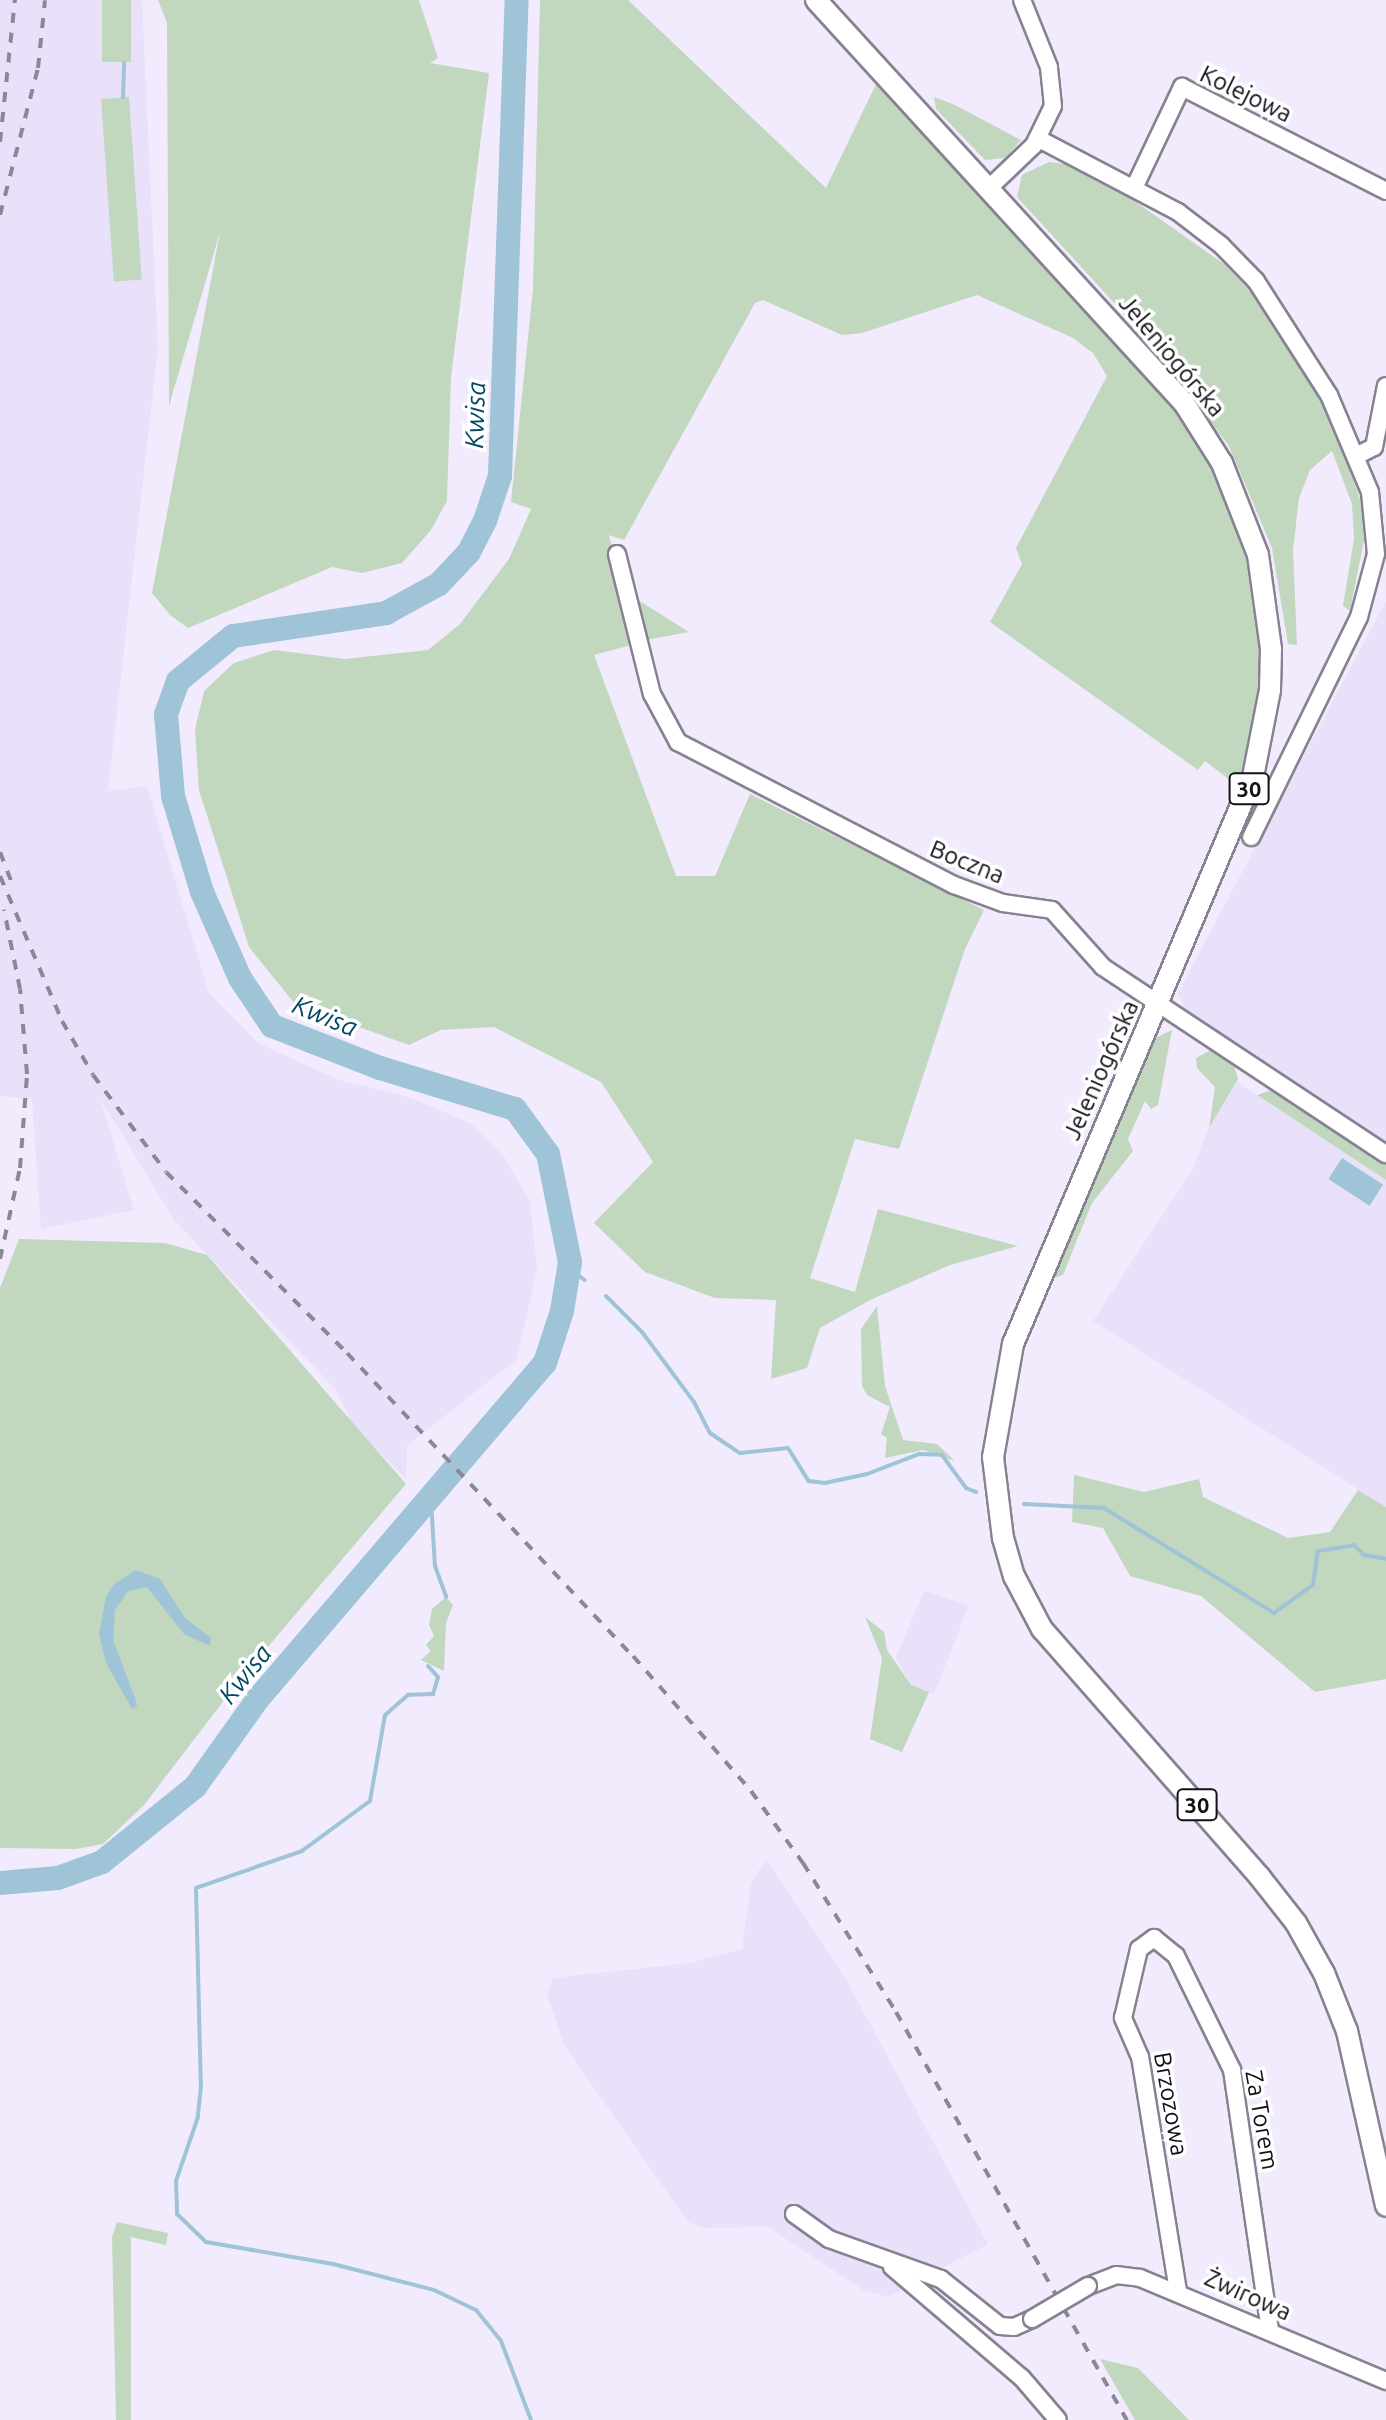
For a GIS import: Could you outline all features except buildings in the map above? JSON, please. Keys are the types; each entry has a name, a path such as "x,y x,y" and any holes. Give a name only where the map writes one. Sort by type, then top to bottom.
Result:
{"main road":[{"name":"Jeleniogórska","path":"816,0 1184,403 1222,463 1258,555 1271,649 1263,735 1242,808 1013,1344 993,1457 1003,1538 1014,1576 1042,1629 1296,1923 1324,1973 1347,2031 1386,2206"}],"street":[{"path":"988,189 1039,139 1053,106 1052,79 1022,0"},
{"name":"Kolejowa","path":"1135,186 1182,87 1386,191"},
{"path":"1039,139 1135,186 1198,225 1256,281 1315,371 1358,455 1376,528 1373,575 1359,617 1251,837"},
{"path":"1358,455 1380,450 1386,386"},
{"name":"Boczna","path":"617,554 652,694 678,742 954,885 1003,903 1052,910 1089,955 1159,1006 1386,1154"},
{"name":"Brzozowa","path":"1154,1938 1139,1949 1123,2018 1140,2057 1178,2291"},
{"name":"Za Torem","path":"1154,1938 1166,1943 1176,1956 1232,2070 1270,2331"},
{"path":"794,2214 829,2239 888,2264 1022,2378 1058,2420"},
{"name":"Żwirowa","path":"888,2264 941,2279 1000,2326 1014,2327 1088,2286 1123,2275 1178,2291 1386,2381"}],"shaded area":[{"path":"0,0 142,0 158,348 108,791 147,786 209,993 258,1043 339,1080 412,1098 472,1124 505,1158 530,1202 537,1269 517,1359 407,1446 406,1479 353,1425 336,1390 174,1220 101,1100 134,1210 41,1229 32,1100 0,1096"},
{"path":"1386,601 1386,1144 1186,1012 1178,993"},
{"path":"1237,1082 1386,1180 1386,1507 1093,1321 1194,1167 1206,1133"},
{"path":"924,1591 969,1605 934,1694 910,1685 896,1657"},
{"path":"766,1859 845,1977 988,2244 887,2297 863,2290 768,2227 705,2228 688,2222 564,2045 547,1994 553,1978 689,1963 742,1949 751,1883"}],"green space":[{"path":"102,0 131,0 131,62 102,62"},
{"path":"158,0 419,0 438,58 430,63 489,73 451,377 447,501 431,530 402,563 362,573 332,567 188,628 170,615 152,593 220,232 169,406 167,23"},
{"path":"540,0 628,0 826,188 878,80 1137,365 1202,445 1225,489 1251,564 1260,615 1259,717 1239,787 1205,761 1198,770 990,622 1022,564 1016,548 1107,376 1093,353 1073,338 977,295 862,333 842,335 763,300 755,303 624,540 609,535 635,644 594,655 676,876 715,876 750,794 984,910 965,949 899,1149 855,1139 810,1278 855,1292 878,1209 1018,1246 950,1265 870,1300 820,1328 807,1368 771,1379 776,1300 715,1298 645,1272 594,1223 653,1162 601,1082 494,1027 441,1030 409,1045 295,1004 249,947 199,790 195,730 204,691 234,663 274,650 345,659 428,650 460,624 509,559 531,509 511,502 533,289"},
{"path":"129,97 142,280 114,282 101,99"},
{"path":"934,97 1021,140 1005,158 985,160 936,109"},
{"path":"1049,162 1065,164 1133,200 1224,264 1251,292 1330,416 1363,507 1364,540 1350,611 1343,606 1354,539 1352,504 1332,451 1310,470 1299,498 1293,550 1297,645 1288,644 1272,548 1229,446 1152,344 1017,197 1022,175"},
{"path":"630,595 689,632 641,641"},
{"path":"1172,1030 1158,1105 1151,1109 1145,1101 1128,1139 1133,1151 1092,1203 1063,1275 1054,1278 1153,1039"},
{"path":"1213,1049 1233,1062 1238,1079 1209,1128 1215,1087 1197,1068 1196,1058"},
{"path":"1269,1091 1282,1093 1386,1161 1386,1180 1257,1095"},
{"path":"19,1239 165,1243 207,1255 406,1484 238,1682 144,1805 103,1844 76,1849 0,1848 0,1288"},
{"path":"877,1306 885,1386 903,1440 937,1444 955,1461 923,1450 885,1458 887,1438 881,1434 890,1407 867,1395 862,1386 861,1329"},
{"path":"1074,1475 1144,1492 1199,1479 1203,1497 1288,1538 1330,1532 1358,1490 1386,1507 1386,1679 1315,1692 1201,1596 1130,1576 1103,1528 1072,1522"},
{"path":"446,1597 453,1605 446,1623 444,1671 421,1660 431,1651 426,1645 434,1636 429,1625 432,1609"},
{"path":"865,1617 884,1632 887,1650 911,1685 929,1692 902,1752 870,1739 882,1658"},
{"path":"117,2222 168,2233 166,2245 131,2237 131,2420 116,2420 112,2237"},
{"path":"1100,2359 1138,2368 1189,2420 1135,2420"}],"water":[{"path":"1342,1158 1383,1185 1369,1206 1328,1179"},
{"path":"136,1570 160,1579 185,1618 211,1638 210,1646 184,1634 147,1587 128,1591 115,1610 113,1640 135,1698 137,1706 132,1709 106,1663 99,1634 106,1597 113,1585"}],"waterway":[{"name":"Kwisa","path":"0,1883 58,1878 102,1862 195,1787 257,1700 545,1363 562,1311 570,1262 548,1154 515,1109 380,1068 272,1026 240,978 202,892 173,796 166,714 178,681 233,636 386,613 439,584 469,552 485,521 500,476 517,0"},
{"path":"123,97 124,63"},
{"path":"569,1269 585,1280"},
{"path":"606,1296 642,1332 694,1402 710,1433 740,1453 788,1448 809,1481 825,1483 867,1474 919,1454 942,1455 966,1488 976,1492"},
{"path":"431,1501 435,1566 446,1597"},
{"path":"1024,1504 1104,1508 1274,1613 1313,1585 1318,1551 1354,1545 1364,1555 1386,1559"},
{"path":"428,1666 438,1677 433,1694 408,1695 385,1715 370,1801 302,1851 196,1888 201,2086 198,2117 176,2181 177,2214 206,2242 333,2264 434,2290 476,2310 501,2341 531,2420"}],"railway":[{"path":"0,142 15,0"},
{"path":"0,215 38,68 45,0"},
{"path":"0,852 13,886"},
{"path":"0,876 62,1021 93,1075 166,1172 347,1353 633,1656 751,1791 803,1863 896,2012 1127,2420"},
{"path":"0,1259 20,1168 27,1074 20,989 4,910"}]}
